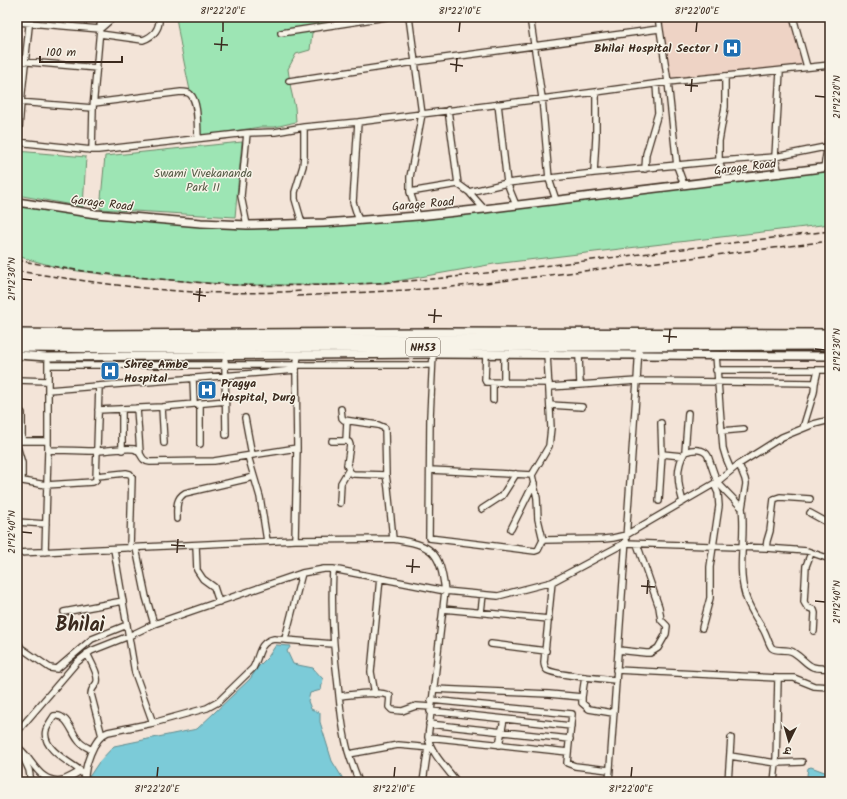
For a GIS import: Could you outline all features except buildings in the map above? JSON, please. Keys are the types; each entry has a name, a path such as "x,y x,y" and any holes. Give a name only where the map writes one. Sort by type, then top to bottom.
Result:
{"highway":[{"name":"NH53","path":"17,340 830,338"},
{"name":"NH53","path":"17,347 394,350 638,345 830,346"}],"street":[{"path":"92,150 101,17"},
{"path":"100,32 114,17"},
{"path":"17,22 30,20 144,40 149,38 157,30 160,23 159,17"},
{"path":"281,33 386,17"},
{"path":"409,17 422,114 410,177 410,192 418,216"},
{"path":"530,17 533,46 542,98 549,179 556,200"},
{"path":"658,17 668,82 677,166 684,185"},
{"path":"793,17 807,67"},
{"path":"30,20 19,102 18,142 92,150 247,133 275,132 304,127 358,122 668,82 830,65"},
{"path":"289,81 414,62 659,29"},
{"path":"17,61 97,68"},
{"path":"779,174 775,157 780,71"},
{"path":"725,76 725,107 719,141 719,161 725,180"},
{"path":"645,168 646,154 658,114 656,84"},
{"path":"19,102 94,106 186,92 191,95 196,107 198,138"},
{"path":"594,173 596,92"},
{"path":"498,104 508,183 516,205"},
{"path":"448,110 458,184"},
{"path":"358,122 353,202 359,221"},
{"path":"302,223 295,199 295,192 303,166 304,127"},
{"path":"827,167 830,130"},
{"path":"247,133 242,196 247,225"},
{"path":"469,192 508,183 645,168 775,157 829,147"},
{"name":"Garage Road","path":"17,202 96,214 202,223 247,225 359,221 484,209 827,167"},
{"path":"410,192 458,184 469,192 484,209"},
{"path":"17,333 443,332 830,334"},
{"path":"608,782 639,355 638,345"},
{"path":"48,361 225,355 298,355 394,350 433,354 830,356"},
{"path":"429,538 430,417 433,354"},
{"path":"486,354 484,380 486,382 493,383 549,385 580,385 637,381 815,383"},
{"path":"504,354 504,383"},
{"path":"418,544 429,538 534,551 538,550 543,540 538,519 537,498 532,475 545,456 549,446 551,428 548,354"},
{"path":"17,355 48,361 226,364 296,367 432,365"},
{"path":"225,355 226,435"},
{"path":"295,540 297,448 296,367 298,355"},
{"path":"579,355 580,385"},
{"path":"716,355 716,370 724,453 731,470"},
{"path":"45,552 48,450 48,361"},
{"path":"48,390 226,376 296,367"},
{"path":"716,370 830,370"},
{"path":"803,428 814,392 818,370"},
{"path":"193,378 194,404"},
{"path":"17,380 48,381"},
{"path":"493,383 493,400"},
{"path":"17,446 22,463 20,481 46,484 93,482 96,480 99,386"},
{"path":"98,410 226,401"},
{"path":"200,403 200,444"},
{"path":"550,405 582,407"},
{"path":"162,406 164,443"},
{"path":"137,408 140,453 142,458 150,462 214,461 297,448"},
{"path":"122,409 122,450"},
{"path":"341,409 342,418 378,425 385,428 386,476 393,539"},
{"path":"17,410 22,413 19,441 48,441"},
{"path":"683,502 679,489 678,476 680,462 684,454 688,413"},
{"path":"245,418 250,456 260,497 267,541"},
{"path":"340,503 341,483 348,471 347,465 350,445 346,440 347,420"},
{"path":"543,540 604,539 626,535 716,483 739,464 782,437 803,428 830,420"},
{"path":"659,501 662,454 661,423"},
{"path":"722,431 744,429"},
{"path":"332,442 346,440"},
{"path":"48,450 97,451 134,449 140,453"},
{"path":"662,454 684,454 703,450 706,452 720,499 710,567 710,598 702,628"},
{"path":"739,464 746,484 742,508 744,546 742,581 748,604 767,636 770,646 774,649 789,650 808,665 815,668 830,668"},
{"path":"430,470 532,475"},
{"path":"348,471 353,474 386,476"},
{"path":"97,476 126,473 130,474 132,477 130,548"},
{"path":"482,509 502,496 516,474"},
{"path":"177,519 177,502 180,496 185,493 254,477"},
{"path":"511,529 534,483"},
{"path":"716,483 742,508"},
{"path":"766,548 766,541 770,531 774,499 780,497 810,499"},
{"path":"810,513 830,524"},
{"path":"17,522 46,524"},
{"path":"17,553 295,540 393,539 418,544 433,552 438,558 444,578 445,591 428,743 430,748 457,782"},
{"path":"17,732 72,668 87,653 154,624 302,574 333,569 445,591 502,596 552,582 625,543 744,546 807,551 830,559"},
{"path":"618,650 650,653 658,648 667,631 667,626 661,620 659,607 637,544"},
{"path":"196,545 197,570 203,579 214,587 219,602"},
{"path":"136,548 146,597 154,624"},
{"path":"114,549 135,673 152,723"},
{"path":"811,553 806,566 804,602 807,607 814,610 814,631"},
{"path":"333,569 333,644 339,696 343,728 349,754 359,782"},
{"path":"285,640 302,574"},
{"path":"375,694 371,672 380,578"},
{"path":"552,582 544,666 550,671 585,677 616,680"},
{"path":"481,612 483,595"},
{"path":"64,612 123,601"},
{"path":"443,609 549,620"},
{"path":"17,640 21,648 50,668 57,669 92,639 127,625"},
{"path":"83,776 92,750 102,736 108,732 199,712 218,702 253,668 266,640 274,639 333,644"},
{"path":"491,644 546,650"},
{"path":"17,661 21,648"},
{"path":"87,653 97,676 97,682 92,688 91,694 102,736"},
{"path":"616,670 794,678 814,686 830,687"},
{"path":"585,677 582,703 590,709 613,713"},
{"path":"774,782 776,763 778,678"},
{"path":"433,689 582,696"},
{"path":"339,696 375,694 387,695 390,696 389,707 392,710 402,711 413,706 504,719 571,726"},
{"path":"432,700 570,713 573,716 567,763 570,765 609,770"},
{"path":"83,776 51,749 46,741 46,730 54,716 63,718 78,740 92,750"},
{"path":"499,745 504,719"},
{"path":"429,724 570,739"},
{"path":"428,737 568,752"},
{"path":"728,782 731,738"},
{"path":"349,754 398,746 430,748"},
{"path":"19,747 41,775 46,778 59,781 83,776"},
{"path":"19,747 29,770 31,782"},
{"path":"423,782 430,748"},
{"path":"730,756 776,763 802,762"}],"shaded area":[{"name":"Bhilai Hospital Sector 1","path":"658,17 793,17 807,67 668,82"}],"green space":[{"path":"176,17 383,17 325,24 312,33 310,50 296,54 288,69 295,107 296,122 275,127 260,127 202,136 200,134 190,91"},
{"name":"Swami Vivekananda Park II","path":"242,142 235,217 100,209 105,156"},
{"path":"17,151 86,157 83,207 17,195"},
{"path":"830,167 830,224 494,264 386,283 335,285 238,285 117,276 63,269 17,256 17,201 201,223 359,221"}],"water":[{"path":"276,645 291,646 287,651 293,664 313,668 323,679 321,690 310,693 308,701 311,709 320,713 320,722 332,761 345,782 87,782 99,762 114,746 197,729 250,679"},
{"path":"811,767 830,774 830,782 809,782 807,775 808,768"}],"railway":[{"path":"17,260 143,278 219,284 291,286 393,282 445,278 830,231"},
{"path":"297,296 444,288 830,241"},
{"path":"17,271 117,285 178,291 209,293 303,291"}],"place":[{"name":"Bhilai Hospital Sector 1","path":"732,48"},
{"name":"Shree Ambe Hospital","path":"110,371"},
{"name":"Pragya Hospital, Durg","path":"207,390"}],"district":[{"name":"Bhilai","path":"80,624"}]}
